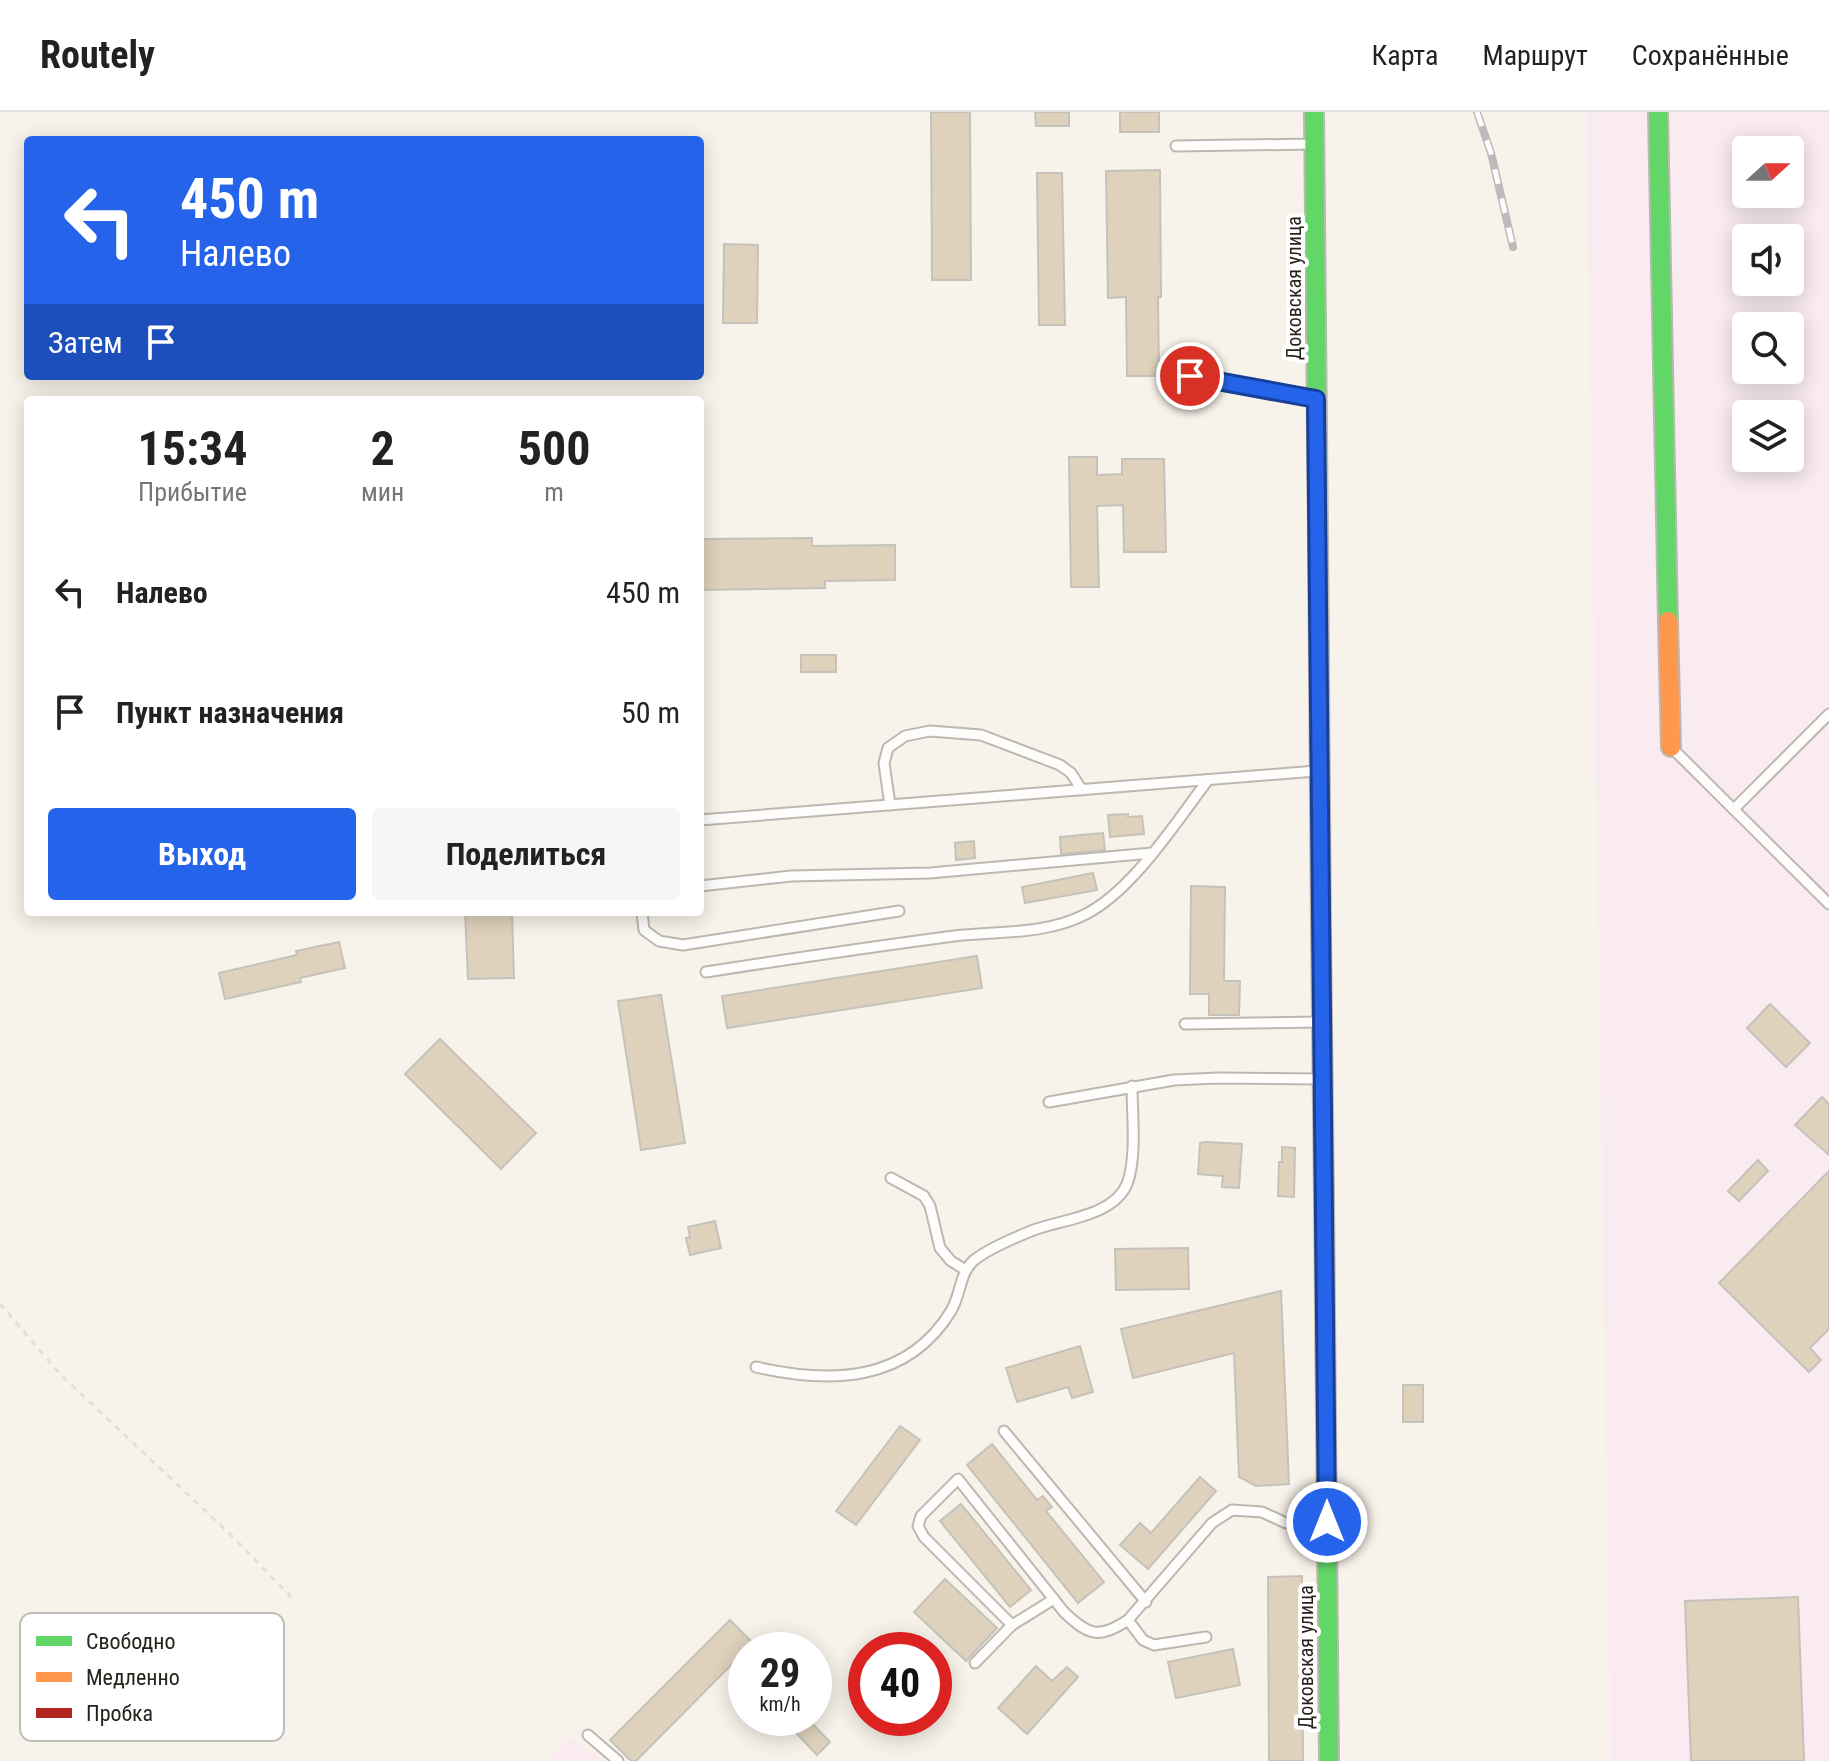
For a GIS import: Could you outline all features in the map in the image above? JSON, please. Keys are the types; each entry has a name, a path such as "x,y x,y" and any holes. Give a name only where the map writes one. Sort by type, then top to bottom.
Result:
{"street":[{"name":"Доковская улица","path":"1314,112 1329,1761"},
{"path":"1658,112 1671,747"}],"lane":[{"path":"1176,146 1316,144"},
{"path":"1190,376 1316,399"},
{"path":"1734,809 1829,714"},
{"path":"890,805 884,763 888,748 905,736 930,731 981,735 1046,760 1071,773 1082,790"},
{"path":"1671,747 1829,904"},
{"path":"704,820 1319,771"},
{"path":"706,972 881,945 997,931 1055,928 1088,913 1123,885 1152,853 1208,780"},
{"path":"704,886 791,876 930,873 1152,853"},
{"path":"642,916 644,930 659,941 683,945 899,911"},
{"path":"1185,1024 1323,1022"},
{"path":"1049,1102 1132,1086 1218,1078 1324,1079"},
{"path":"756,1367 796,1377 829,1377 867,1373 897,1363 926,1341 947,1318 958,1300 964,1269 977,1257 1031,1231 1097,1210 1115,1200 1127,1184 1132,1160 1132,1086"},
{"path":"891,1178 924,1196 930,1206 940,1248 951,1261 964,1269"},
{"path":"1004,1431 1146,1602"},
{"path":"1012,1625 924,1537 918,1526 921,1516 958,1479 1054,1599 1080,1628 1096,1634 1112,1630 1128,1620 1212,1523 1232,1510 1262,1512 1286,1523 1327,1522"},
{"path":"975,1663 1012,1625 1054,1599"},
{"path":"1128,1620 1143,1640 1154,1645 1206,1637"},
{"path":"588,1735 618,1761"}],"path":[{"path":"0,1304 61,1375 234,1538 293,1599"}],"shaded area":[{"path":"1586,112 1829,112 1829,1761 1611,1761"},
{"path":"571,1737 604,1761 545,1761"}],"building":[{"path":"931,112 970,112 971,280 932,280"},
{"path":"1035,112 1069,112 1069,126 1036,126"},
{"path":"1120,112 1159,112 1159,132 1120,132"},
{"path":"1160,170 1159,376 1127,376 1126,297 1108,298 1106,171"},
{"path":"1037,173 1062,173 1065,325 1039,325"},
{"path":"724,244 758,245 757,323 723,323"},
{"path":"1069,457 1097,457 1097,475 1122,474 1122,459 1164,459 1166,552 1124,552 1123,505 1097,506 1099,587 1071,587"},
{"path":"812,538 812,546 895,545 895,580 825,581 825,588 704,590 704,539"},
{"path":"801,655 836,655 836,672 801,672"},
{"path":"1128,814 1128,817 1142,816 1144,834 1110,837 1108,815"},
{"path":"1103,833 1105,850 1061,854 1060,837"},
{"path":"974,841 975,858 956,860 955,843"},
{"path":"1093,873 1097,890 1025,903 1022,887"},
{"path":"1191,886 1225,887 1224,981 1240,981 1239,1015 1209,1015 1209,994 1190,994"},
{"path":"465,916 512,916 514,978 468,979"},
{"path":"339,942 345,968 300,978 301,982 225,999 219,973"},
{"path":"977,956 982,988 727,1028 722,996"},
{"path":"661,995 685,1143 641,1150 618,1001"},
{"path":"1770,1004 1810,1043 1786,1067 1747,1028"},
{"path":"440,1039 536,1133 501,1169 405,1074"},
{"path":"1822,1097 1829,1104 1829,1155 1795,1125"},
{"path":"1200,1143 1242,1144 1239,1188 1222,1187 1223,1176 1198,1174"},
{"path":"1282,1147 1295,1148 1294,1197 1278,1196"},
{"path":"1758,1160 1768,1171 1739,1201 1728,1191"},
{"path":"1829,1171 1829,1329 1810,1348 1821,1360 1809,1372 1719,1283"},
{"path":"715,1221 721,1248 690,1255 686,1238 690,1237 688,1227"},
{"path":"1188,1248 1189,1289 1116,1290 1115,1249"},
{"path":"1281,1291 1289,1484 1256,1486 1239,1477 1234,1353 1133,1378 1121,1329"},
{"path":"1080,1346 1093,1392 1072,1398 1068,1387 1017,1402 1006,1368"},
{"path":"1403,1385 1423,1385 1423,1422 1403,1422"},
{"path":"900,1426 920,1440 856,1525 836,1511"},
{"path":"992,1444 1037,1500 1043,1496 1052,1507 1046,1511 1104,1582 1078,1603 967,1465"},
{"path":"1200,1477 1216,1491 1148,1569 1120,1545 1140,1523 1151,1533"},
{"path":"961,1504 1031,1590 1010,1607 940,1521"},
{"path":"1302,1576 1303,1761 1269,1761 1268,1577"},
{"path":"945,1579 997,1628 966,1661 952,1648 952,1632 935,1632 914,1612"},
{"path":"1798,1597 1804,1761 1691,1761 1685,1601"},
{"path":"730,1620 742,1632 728,1632 728,1668 636,1761 631,1761 610,1740"},
{"path":"1233,1649 1240,1685 1176,1698 1168,1662"},
{"path":"1036,1666 1052,1681 1067,1667 1078,1677 1027,1734 998,1708"},
{"path":"799,1736 824,1736 830,1742 817,1755"}],"railway":[{"path":"1477,112 1491,153 1513,247"}],"traffic: fast":[{"path":"1314,112 1318,540"},
{"path":"1658,112 1668,621"},
{"path":"1324,1200 1329,1761"}],"traffic: slow":[{"path":"1318,540 1321,933"},
{"path":"1668,621 1671,747"}],"traffic: jam":[{"path":"1321,933 1324,1200"}],"route":[{"path":"1190,376 1316,399 1327,1522"}]}
